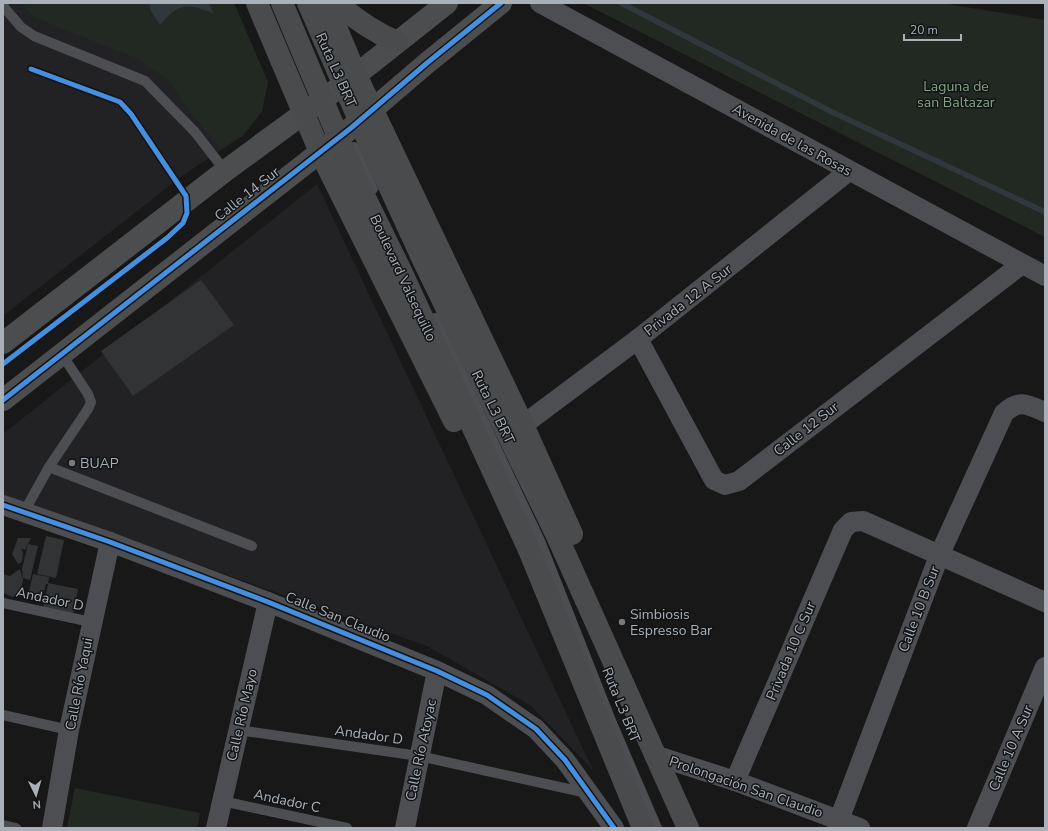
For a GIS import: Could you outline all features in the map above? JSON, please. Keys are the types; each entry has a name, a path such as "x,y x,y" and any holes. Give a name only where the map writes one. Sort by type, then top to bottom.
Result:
{"main road":[{"path":"256,3 320,152 472,458 557,652 595,711"},
{"name":"Boulevard Valsequillo","path":"282,3 355,177 402,273 544,542"},
{"name":"Boulevard Valsequillo","path":"308,3 367,138 424,262 544,542"},
{"path":"269,32 301,60 315,64 321,61 327,51 327,42 320,3"},
{"path":"326,3 372,110 523,425 591,575 606,626 612,658"},
{"path":"337,3 356,20 378,34 397,42"},
{"path":"3,343 225,171 356,75 447,3"},
{"name":"Calle 14 Sur","path":"3,400 61,353 320,152 501,3"},
{"path":"350,211 352,194 357,187 364,182 378,177 389,176 408,184"},
{"path":"544,542 612,658 654,755 688,828"},
{"path":"544,542 595,711 644,828"}],"street":[{"name":"Avenida de las Rosas","path":"540,3 1045,276"},
{"name":"Privada 12 A Sur","path":"523,425 638,339 850,171"},
{"name":"Calle 12 Sur","path":"638,339 714,480 725,485 739,481 1022,264"},
{"name":"Calle 10 B Sur","path":"839,820 940,556 1004,413 1013,405 1026,404 1045,412"},
{"name":"Calle San Claudio","path":"3,505 110,542 268,602 438,671 486,695 536,729 565,760 589,794 601,820 614,828"},
{"name":"Privada 10 C Sur","path":"735,781 843,530 851,522 863,521 940,556"},
{"name":"Calle Río Yaqui","path":"52,828 69,730 91,622 110,542"},
{"path":"940,556 1045,602"},
{"name":"Calle Río Mayo","path":"216,828 268,602"},
{"name":"Calle 10 A Sur","path":"977,828 1045,667"},
{"name":"Calle Río Atoyac","path":"405,828 438,671"},
{"name":"Prolongación San Claudio","path":"654,755 735,781 860,828"}],"lane":[{"name":"Ruta L3 BRT","path":"291,3 336,104"},
{"path":"304,3 544,542 678,828"},
{"path":"3,6 21,27 34,36 145,81 195,132 225,171"},
{"name":"Ruta L3 BRT","path":"344,123 376,196"},
{"path":"390,224 424,295"},
{"name":"Ruta L3 BRT","path":"430,309 544,542 612,723 657,828"},
{"path":"24,512 49,467 88,409 91,402 88,394 61,353"},
{"path":"49,467 252,546"},
{"name":"Andador D","path":"3,603 91,622"},
{"path":"3,715 69,730"},
{"name":"Andador D","path":"238,730 420,756 589,794"},
{"name":"Andador C","path":"222,801 347,828"},
{"path":"3,825 16,828"}],"shaded area":[{"path":"3,3 229,3 264,85 262,112 243,136 182,176 3,316"},
{"path":"149,3 209,3 213,13 196,8 184,7 172,12 160,25 151,11"},
{"path":"317,184 593,770 530,705 427,646 3,495 3,434"}],"green space":[{"path":"20,3 234,3 268,82 262,111 243,134 221,149 194,117 168,80 136,58 36,18"},
{"name":"Laguna de san Baltazar","path":"583,3 941,3 1045,20 1045,237"},
{"path":"75,788 200,813 197,828 67,828"}],"building":[{"path":"201,280 234,325 133,396 101,351"},
{"path":"46,536 64,540 56,578 37,574"},
{"path":"18,538 31,538 25,550 21,548 23,553 22,562 18,564 12,554"},
{"path":"28,544 38,546 30,580 23,578 22,569"},
{"path":"20,569 23,580 20,593 13,597 3,593 3,574 10,576"},
{"path":"33,574 49,577 48,583 78,589 73,614 43,608 48,584 46,584 42,599 28,596"}],"waterway":[{"path":"621,3 832,112 1045,212"}],"cycle path":[{"path":"3,400 351,128 427,63 501,3"},
{"path":"3,364 167,238 183,223 187,213 186,196 131,114 120,102 31,69"},
{"path":"3,505 110,542 268,602 437,671 487,695 536,729 565,760 614,828"}],"place":[{"name":"BUAP","path":"72,463"},
{"name":"Simbiosis Espresso Bar","path":"622,622"}]}
